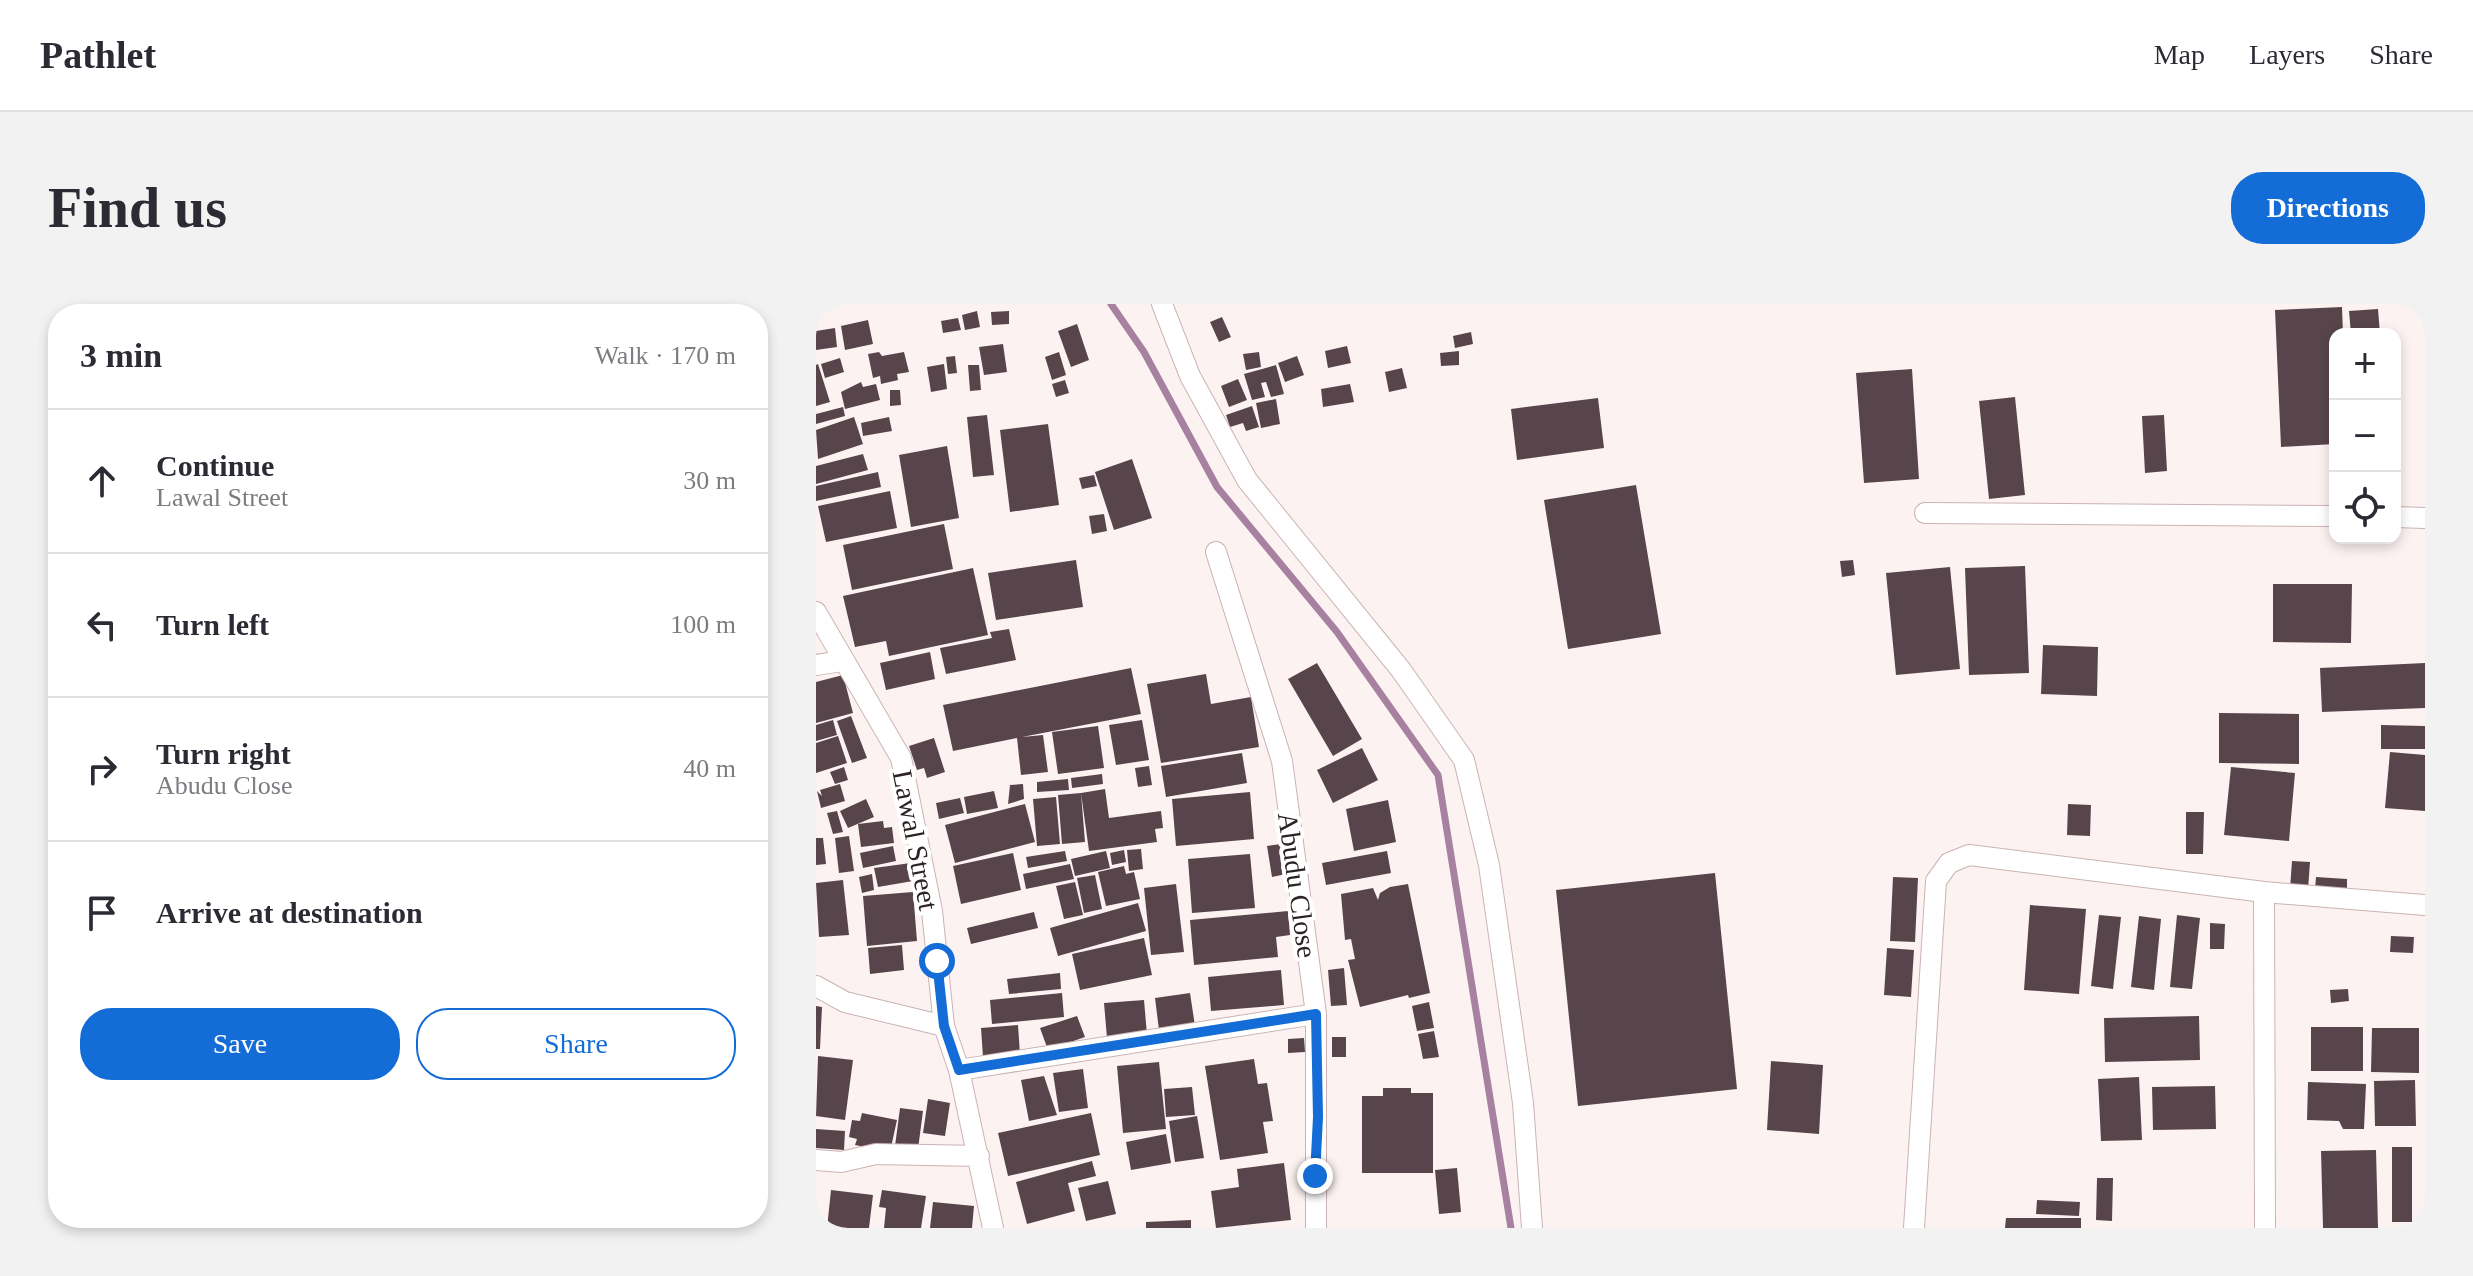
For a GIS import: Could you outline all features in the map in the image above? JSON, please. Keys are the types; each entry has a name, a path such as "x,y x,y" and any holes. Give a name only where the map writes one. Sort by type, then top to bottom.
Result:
{"street":[{"path":"1162,304 1190,376 1247,480 1401,670 1464,760 1492,881 1523,1103 1532,1228"},
{"path":"1925,513 2329,516"},
{"path":"2401,517 2425,518"},
{"name":"Abudu Close","path":"1216,552 1282,761 1316,1014 1316,1228"},
{"name":"Lawal Street","path":"816,612 901,758 932,911 944,1026 959,1070 993,1228"},
{"path":"816,665 842,661"},
{"path":"1914,1228 1936,881 1949,863 1969,855 2264,892 2425,905"},
{"path":"2264,892 2265,1228"},
{"path":"816,986 845,1002 944,1026"},
{"path":"959,1070 1316,1014"},
{"path":"816,1160 841,1162 876,1154 979,1156"}],"building":[{"path":"2342,307 2343,328 2329,328 2329,444 2281,447 2275,310"},
{"path":"2378,309 2380,328 2350,328 2349,311"},
{"path":"977,311 980,327 965,330 962,315"},
{"path":"1009,311 1009,324 992,325 991,312"},
{"path":"1222,317 1231,337 1219,342 1210,322"},
{"path":"958,318 961,330 943,333 941,321"},
{"path":"868,320 873,344 845,350 841,326"},
{"path":"1077,324 1089,360 1071,367 1058,331"},
{"path":"835,328 837,347 816,350 816,331"},
{"path":"1471,332 1473,344 1455,348 1453,336"},
{"path":"1003,344 1007,372 984,375 979,347"},
{"path":"1347,346 1351,363 1328,368 1325,351"},
{"path":"1459,351 1459,365 1441,366 1440,353"},
{"path":"879,352 882,356 904,352 909,372 897,374 898,380 881,384 880,376 873,378 868,354"},
{"path":"1059,352 1066,375 1052,380 1045,357"},
{"path":"1259,352 1261,367 1246,370 1243,354"},
{"path":"955,356 957,373 948,374 946,357"},
{"path":"1297,356 1304,375 1285,382 1278,363"},
{"path":"840,358 844,372 825,378 821,364"},
{"path":"944,364 947,389 931,392 927,367"},
{"path":"816,365 830,402 816,406"},
{"path":"968,365 979,365 981,390 970,391"},
{"path":"1276,365 1284,394 1271,397 1266,382 1261,383 1265,397 1252,400 1244,374"},
{"path":"1402,368 1407,388 1389,392 1385,372"},
{"path":"1912,369 1919,479 1864,483 1856,373"},
{"path":"1238,379 1247,400 1229,407 1221,386"},
{"path":"1065,380 1069,393 1056,397 1052,384"},
{"path":"861,382 863,387 876,384 880,400 845,409 841,392"},
{"path":"1350,384 1354,402 1323,407 1321,389"},
{"path":"890,390 900,390 901,405 890,406"},
{"path":"2015,397 2025,495 1989,499 1979,401"},
{"path":"1598,398 1604,448 1517,460 1511,409"},
{"path":"1276,399 1280,424 1261,428 1256,403"},
{"path":"1252,406 1259,427 1246,431 1243,423 1230,427 1226,415"},
{"path":"843,407 845,416 816,424 816,414"},
{"path":"987,415 994,475 973,477 967,417"},
{"path":"2164,415 2167,471 2145,473 2142,416"},
{"path":"854,417 863,444 818,459 816,430"},
{"path":"889,417 892,431 863,436 861,423"},
{"path":"1048,424 1059,505 1010,512 1000,430"},
{"path":"947,446 959,518 911,527 899,455"},
{"path":"863,454 868,470 816,484 816,466"},
{"path":"1132,459 1152,518 1114,530 1095,472"},
{"path":"878,472 881,487 816,501 816,486"},
{"path":"1094,475 1097,486 1082,489 1079,478"},
{"path":"1636,485 1661,634 1568,649 1544,500"},
{"path":"890,491 897,528 826,542 818,506"},
{"path":"1104,514 1107,531 1092,534 1089,516"},
{"path":"944,524 953,569 852,590 843,545"},
{"path":"1076,560 1083,607 996,620 988,573"},
{"path":"1853,560 1855,575 1842,577 1840,561"},
{"path":"2025,566 2029,673 1969,675 1965,568"},
{"path":"1950,567 1960,669 1896,675 1886,573"},
{"path":"973,568 988,635 889,656 886,641 855,647 843,596"},
{"path":"2273,584 2352,584 2351,643 2273,642"},
{"path":"1009,629 1016,660 946,674 940,648 992,638 990,632"},
{"path":"2043,645 2098,647 2097,696 2041,694"},
{"path":"930,652 935,679 886,690 880,663"},
{"path":"1317,663 1362,739 1333,756 1288,679"},
{"path":"2425,663 2425,708 2322,712 2320,668"},
{"path":"1131,668 1141,714 1022,737 1043,735 1048,772 1021,775 1017,738 953,751 943,705"},
{"path":"1206,674 1211,704 1251,697 1259,747 1161,763 1147,684"},
{"path":"843,675 853,713 816,723 816,682"},
{"path":"2219,713 2299,714 2299,764 2219,763"},
{"path":"851,716 867,758 852,763 837,721"},
{"path":"833,720 837,735 816,741 816,725"},
{"path":"1142,720 1149,760 1116,765 1109,725"},
{"path":"2381,725 2425,726 2425,749 2381,749"},
{"path":"1098,726 1104,768 1058,774 1052,732"},
{"path":"838,736 847,763 816,773 816,743"},
{"path":"934,738 945,772 927,778 924,768 917,770 909,746"},
{"path":"1362,748 1378,780 1333,803 1317,770"},
{"path":"2390,752 2425,755 2425,811 2385,808"},
{"path":"1242,753 1247,783 1166,797 1161,766"},
{"path":"1149,766 1152,785 1138,787 1135,768"},
{"path":"844,767 848,780 835,784 830,772"},
{"path":"2231,767 2295,773 2289,841 2224,835"},
{"path":"1102,774 1103,784 1072,788 1071,778"},
{"path":"1068,779 1069,790 1037,792 1037,782"},
{"path":"840,784 845,801 821,808 817,791 822,796 820,790"},
{"path":"1023,784 1024,799 1008,804 1010,785"},
{"path":"1105,789 1109,818 1161,811 1163,828 1155,829 1157,842 1089,851 1081,793"},
{"path":"994,791 998,808 967,814 964,797"},
{"path":"1250,792 1254,839 1176,846 1172,799"},
{"path":"1081,793 1085,842 1062,844 1058,795"},
{"path":"1056,797 1060,844 1037,846 1033,799"},
{"path":"960,798 964,813 939,819 936,803"},
{"path":"866,799 874,817 848,828 840,811"},
{"path":"1388,800 1396,842 1354,851 1346,809"},
{"path":"1025,804 1035,842 955,863 945,825"},
{"path":"2068,804 2091,805 2090,836 2067,835"},
{"path":"837,811 843,832 833,834 827,813"},
{"path":"2186,812 2204,812 2203,854 2186,854"},
{"path":"883,821 884,828 892,827 894,843 861,847 858,824"},
{"path":"849,836 854,871 839,873 835,838"},
{"path":"816,838 823,838 826,864 816,865"},
{"path":"1281,844 1286,874 1272,877 1267,846"},
{"path":"893,846 896,861 863,868 860,853"},
{"path":"1141,849 1143,869 1129,871 1127,850"},
{"path":"1124,850 1126,862 1112,865 1110,853"},
{"path":"1065,851 1067,861 1028,868 1026,857"},
{"path":"1106,851 1110,868 1075,876 1071,859"},
{"path":"1387,851 1391,873 1326,885 1322,863"},
{"path":"1013,853 1021,890 961,904 953,866"},
{"path":"1250,854 1255,908 1192,913 1188,859"},
{"path":"2292,861 2310,862 2308,890 2290,889"},
{"path":"911,863 913,881 878,887 874,868"},
{"path":"1070,864 1074,879 1026,889 1023,874"},
{"path":"1124,866 1126,874 1134,872 1140,899 1106,906 1098,872"},
{"path":"1715,873 1737,1089 1578,1106 1556,890"},
{"path":"872,874 874,890 862,893 859,877"},
{"path":"1095,875 1102,909 1084,913 1077,878"},
{"path":"1893,877 1918,878 1915,942 1890,941"},
{"path":"2316,877 2347,879 2347,892 2315,890"},
{"path":"843,880 849,935 819,937 816,883"},
{"path":"1075,882 1083,915 1064,919 1056,886"},
{"path":"1176,884 1184,952 1151,955 1144,888"},
{"path":"1408,884 1430,993 1360,1007 1348,960 1355,959 1351,939 1345,940 1341,894 1373,888 1378,900 1380,893 1390,887"},
{"path":"913,892 917,941 867,946 863,896"},
{"path":"1138,903 1146,931 1058,956 1050,928"},
{"path":"2030,905 2086,909 2079,994 2024,990"},
{"path":"1288,911 1290,935 1276,937 1278,957 1194,965 1190,920"},
{"path":"1034,912 1038,928 971,944 967,928"},
{"path":"2099,915 2121,917 2113,989 2091,986"},
{"path":"2177,915 2200,918 2192,989 2170,987"},
{"path":"2139,916 2161,919 2154,990 2131,987"},
{"path":"2210,923 2225,924 2224,949 2210,949"},
{"path":"2391,936 2414,937 2413,953 2390,952"},
{"path":"1144,938 1152,975 1080,990 1072,954"},
{"path":"902,945 904,970 870,974 868,948"},
{"path":"1887,948 1914,950 1911,997 1884,995"},
{"path":"1344,968 1347,1005 1331,1006 1328,970"},
{"path":"1281,970 1284,1005 1211,1011 1208,977"},
{"path":"1060,973 1061,989 1009,994 1007,979"},
{"path":"2348,989 2349,1001 2331,1003 2330,990"},
{"path":"1062,993 1064,1017 992,1024 990,1000"},
{"path":"1190,993 1195,1026 1159,1030 1155,998"},
{"path":"1144,1000 1147,1035 1107,1038 1104,1003"},
{"path":"1429,1002 1434,1028 1417,1031 1412,1006"},
{"path":"816,1006 822,1007 820,1049 816,1049"},
{"path":"1077,1016 1085,1037 1048,1050 1040,1028"},
{"path":"2199,1016 2200,1060 2105,1062 2104,1018"},
{"path":"1018,1025 1020,1054 983,1057 981,1028"},
{"path":"2311,1027 2363,1027 2363,1071 2311,1071"},
{"path":"2372,1028 2419,1028 2419,1073 2371,1072"},
{"path":"1434,1031 1439,1057 1423,1059 1418,1034"},
{"path":"1332,1037 1346,1037 1346,1057 1332,1057"},
{"path":"1304,1038 1305,1052 1288,1053 1288,1039"},
{"path":"818,1056 853,1060 845,1120 816,1116"},
{"path":"1254,1059 1258,1084 1267,1083 1273,1121 1263,1122 1268,1153 1220,1160 1205,1066"},
{"path":"1771,1061 1823,1065 1819,1134 1767,1130"},
{"path":"1159,1062 1166,1129 1123,1133 1117,1066"},
{"path":"1083,1069 1088,1108 1059,1112 1053,1073"},
{"path":"1044,1076 1057,1115 1029,1121 1021,1080"},
{"path":"2139,1077 2142,1140 2101,1141 2098,1079"},
{"path":"2415,1080 2416,1126 2375,1126 2374,1081"},
{"path":"2308,1082 2366,1084 2364,1129 2343,1129 2339,1121 2307,1120"},
{"path":"2215,1086 2216,1129 2153,1130 2152,1087"},
{"path":"1192,1087 1195,1115 1166,1117 1164,1089"},
{"path":"1383,1088 1411,1088 1411,1093 1433,1093 1433,1173 1362,1173 1362,1096 1383,1096"},
{"path":"928,1099 950,1103 945,1136 923,1133"},
{"path":"900,1108 923,1111 918,1149 895,1146"},
{"path":"862,1113 897,1120 890,1152 855,1145 857,1139 849,1137 852,1120 860,1121"},
{"path":"1091,1113 1100,1155 1008,1176 998,1133"},
{"path":"1197,1116 1204,1158 1175,1162 1169,1121"},
{"path":"816,1129 845,1131 844,1150 816,1148"},
{"path":"1166,1134 1171,1163 1131,1170 1126,1142"},
{"path":"2392,1147 2412,1147 2412,1222 2392,1222"},
{"path":"2376,1150 2378,1228 2323,1228 2321,1151"},
{"path":"1092,1161 1096,1176 1068,1183 1075,1211 1027,1224 1016,1182"},
{"path":"1284,1163 1291,1220 1216,1228 1211,1191 1239,1187 1237,1169"},
{"path":"1457,1168 1461,1212 1439,1214 1435,1170"},
{"path":"2097,1178 2113,1178 2112,1221 2096,1220"},
{"path":"1108,1181 1116,1214 1086,1221 1078,1188"},
{"path":"831,1190 873,1195 869,1228 827,1228"},
{"path":"882,1190 926,1196 921,1228 884,1228 886,1208 879,1207"},
{"path":"2037,1200 2080,1202 2079,1216 2036,1214"},
{"path":"933,1202 974,1206 972,1228 930,1228"},
{"path":"2006,1218 2081,1218 2081,1228 2005,1228"},
{"path":"1191,1220 1191,1228 1146,1228 1146,1222"}],"waterway":[{"path":"1111,304 1144,352 1217,487 1337,632 1438,775 1511,1228"}],"route":[{"path":"937,961 944,1026 959,1070 1316,1014 1318,1117 1315,1176"}]}
